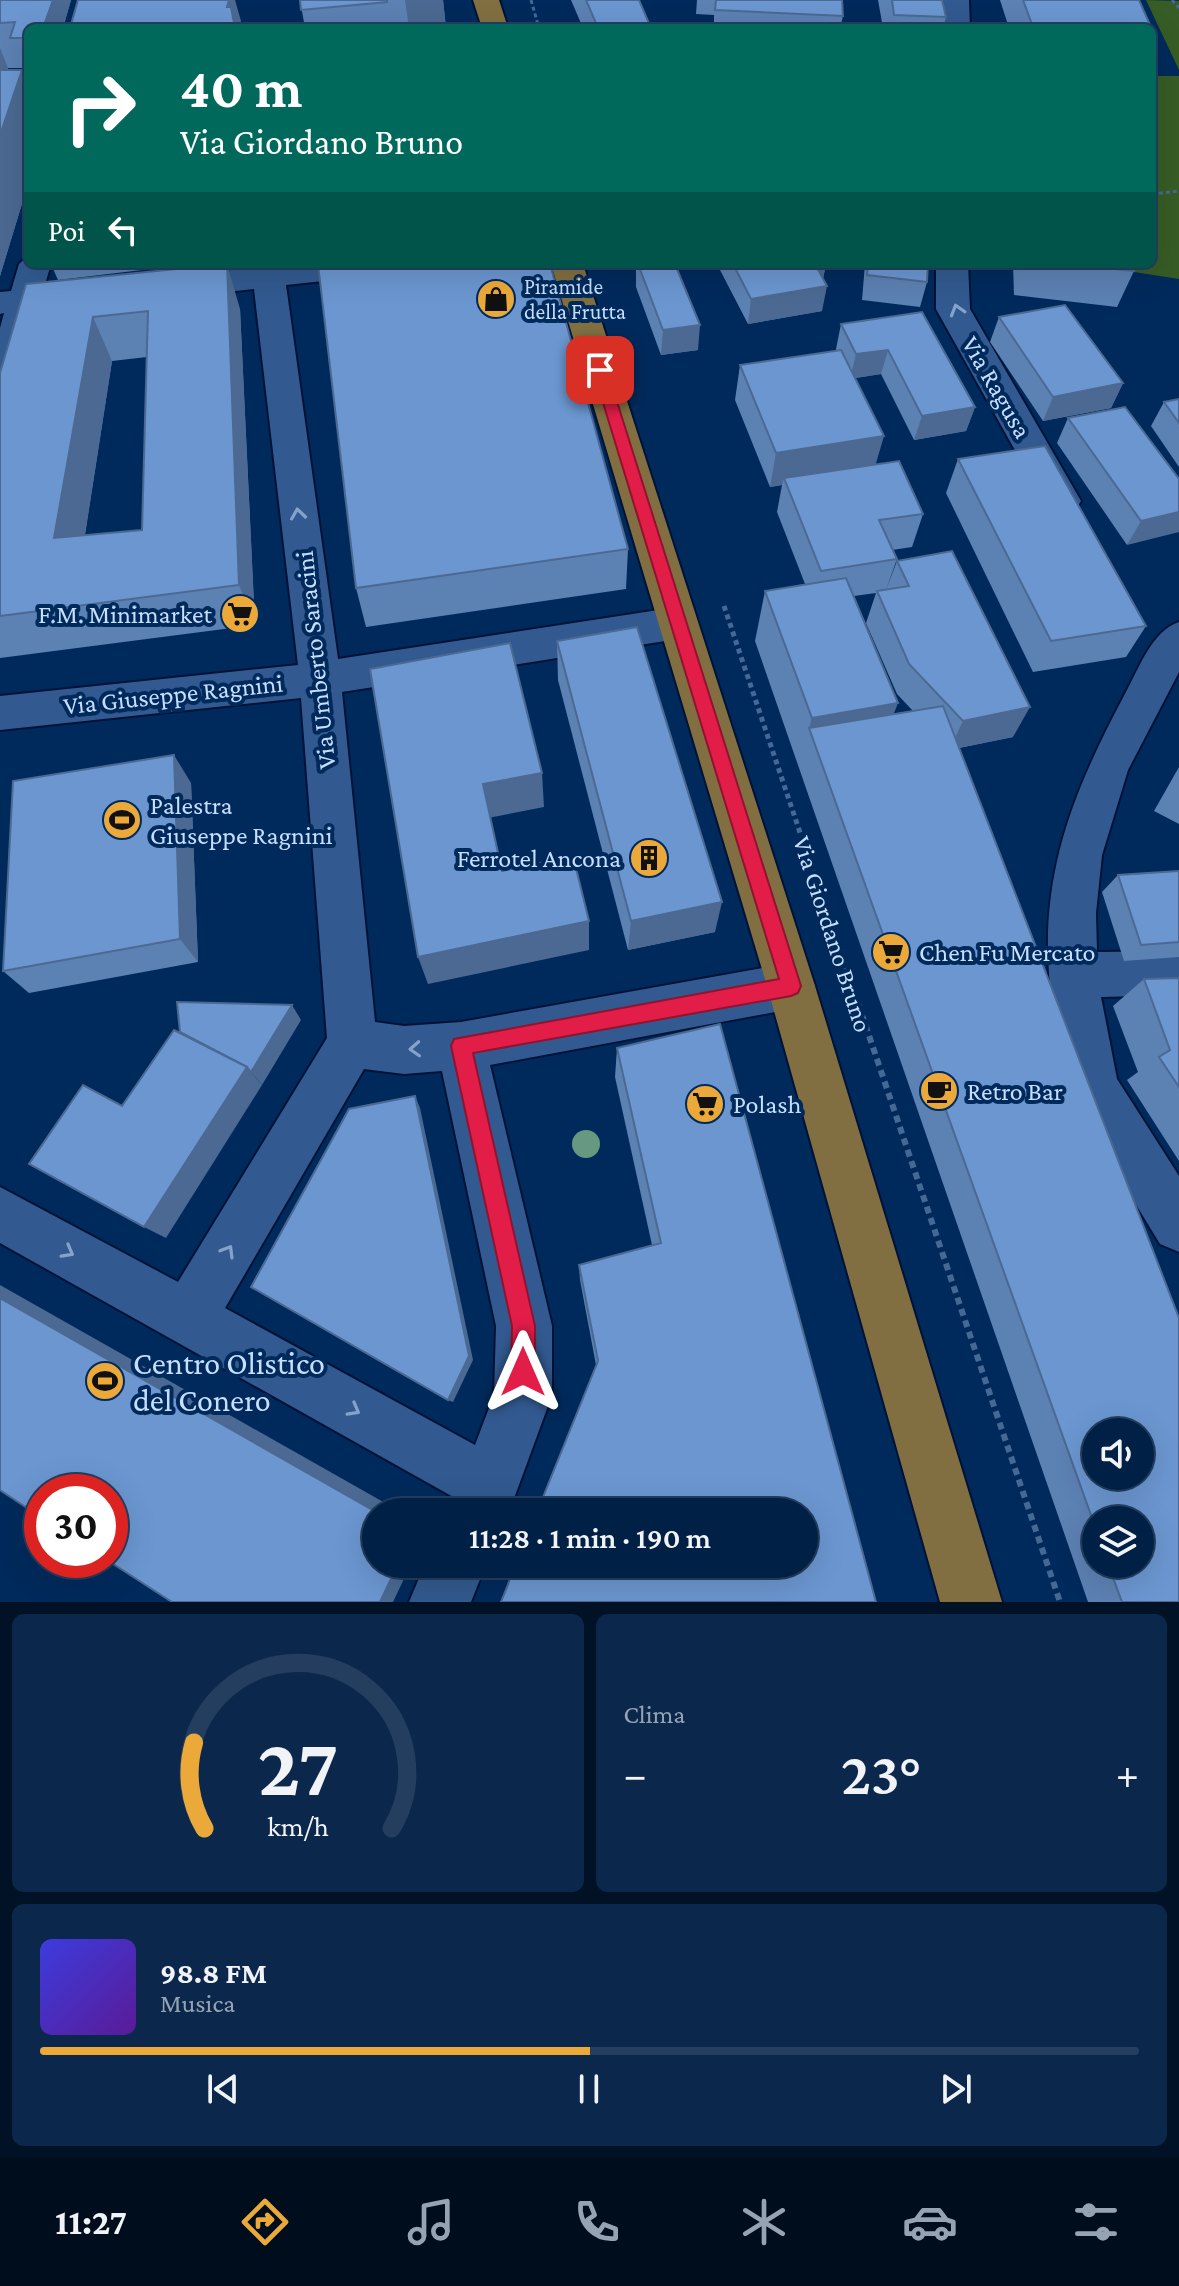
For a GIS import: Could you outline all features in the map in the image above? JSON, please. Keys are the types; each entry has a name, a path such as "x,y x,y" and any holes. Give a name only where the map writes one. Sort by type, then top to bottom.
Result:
{"main road":[{"path":"486,0 494,24"},
{"name":"Via Giordano Bruno","path":"568,268 791,986 971,1602"}],"street":[{"path":"956,0 957,24"},
{"path":"0,388 12,302 33,268"},
{"path":"12,302 128,291 267,271 319,268"},
{"name":"Via Ragusa","path":"952,268 953,309 1079,532"},
{"name":"Via Umberto Saracini","path":"267,271 320,679 352,1043"},
{"name":"Via Giuseppe Ragnini","path":"0,713 320,679 678,623"},
{"path":"1160,651 1107,769 1079,855 1073,913 1073,975 1094,1088 1168,1246"},
{"path":"1073,975 1179,973"},
{"path":"188,1318 352,1043 404,1050 461,1046 791,986"},
{"path":"461,1046 524,1326 523,1395 485,1498"},
{"path":"0,1214 188,1318 483,1498"},
{"path":"440,1602 450,1578"}],"path":[{"path":"531,0 538,24"},
{"path":"1172,0 1179,8"},
{"path":"1156,194 1179,191"},
{"name":"Via Giordano Bruno","path":"721,598 1060,1602"}],"green space":[{"path":"1146,0 1179,1 1179,70"},
{"path":"1156,76 1179,76 1179,279 1128,271 1128,268 1156,268"}],"building":[{"path":"0,0 53,0 44,24 24,24 24,38 10,38 15,22 0,23"},
{"path":"78,0 229,0 227,7 231,7 234,23 224,24 71,24"},
{"path":"300,0 387,0 387,2 301,10"},
{"path":"586,0 639,0 649,24 596,24"},
{"path":"716,0 842,0 843,16 715,10"},
{"path":"892,0 942,0 946,17 894,15"},
{"path":"1023,0 1139,0 1150,24 1032,24"},
{"path":"0,70 22,70 0,135"},
{"path":"187,268 227,268 239,585 0,616 0,373 26,284","holes":["148,311 142,530 54,538 93,317"]},
{"path":"318,268 551,268 628,549 356,588"},
{"path":"640,268 677,268 700,325 663,330"},
{"path":"735,268 817,268 827,286 751,299"},
{"path":"868,268 928,268 927,282 867,275"},
{"path":"1107,268 1134,268 1134,271"},
{"path":"1065,305 1123,383 1053,397 999,317"},
{"path":"922,312 975,407 922,416 888,350 856,354 841,324"},
{"path":"841,350 884,436 776,453 740,365"},
{"path":"1179,399 1179,423 1164,402"},
{"path":"1125,407 1179,479 1179,512 1141,521 1068,418"},
{"path":"1045,446 1146,626 1051,641 958,459"},
{"path":"899,461 923,514 879,520 897,559 821,571 784,478"},
{"path":"952,551 1030,707 963,721 909,664 877,591 909,586 897,561"},
{"path":"846,578 898,703 812,718 765,591"},
{"name":"Ferrotel Ancona","path":"637,627 722,902 631,921 557,641"},
{"path":"510,643 542,773 483,784 502,871 573,856 589,921 418,957 370,669"},
{"path":"943,706 1179,1318 1179,1602 1122,1602 1113,1578 1154,1578 1154,1506 1088,1506 1082,1490 1154,1490 1154,1418 1082,1418 1082,1490 809,728"},
{"path":"174,755 180,939 3,971 13,781"},
{"path":"1179,871 1179,942 1141,945 1118,875"},
{"path":"1179,978 1179,1087 1159,1057 1170,1050 1144,979"},
{"path":"177,1002 292,1005 251,1072 180,1032"},
{"path":"720,1024 876,1602 501,1602 510,1578 818,1578 818,1498 543,1498 598,1361 579,1265 661,1243 617,1048"},
{"path":"174,1030 247,1067 144,1227 29,1164 83,1085 122,1106"},
{"path":"415,1096 469,1356 448,1400 251,1287 349,1109"},
{"path":"0,1298 362,1504 362,1578 391,1578 380,1602 172,1602 128,1574 128,1474 24,1474 24,1506 0,1490"}],"place":[{"name":"Piramide della Frutta","path":"496,299"},
{"name":"F.M. Minimarket","path":"240,614"},
{"name":"Palestra Giuseppe Ragnini","path":"122,820"},
{"name":"Ferrotel Ancona","path":"649,858"},
{"name":"Chen Fu Mercato","path":"891,952"},
{"name":"Retro Bar","path":"939,1091"},
{"name":"Polash","path":"705,1104"},
{"name":"Centro Olistico del Conero","path":"105,1381"}],"route":[{"path":"523,1372 524,1326 461,1046 791,986 600,370"}]}
